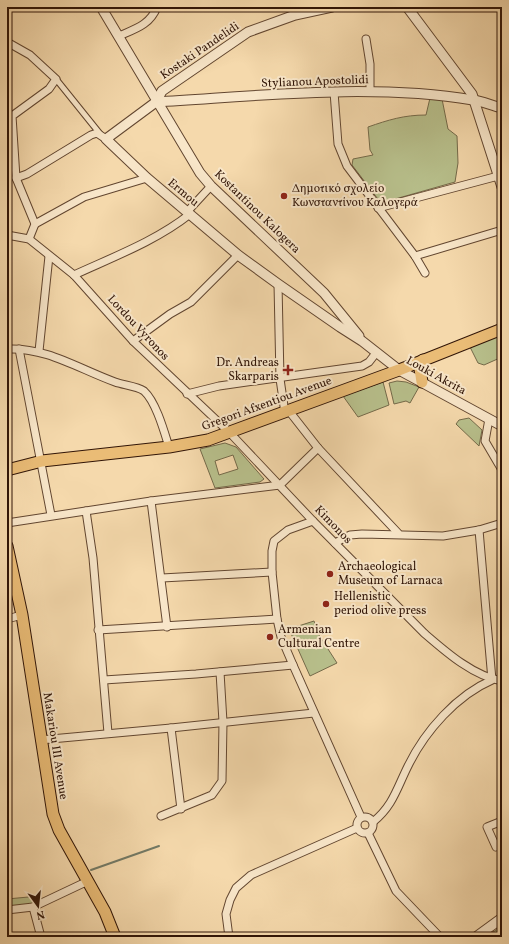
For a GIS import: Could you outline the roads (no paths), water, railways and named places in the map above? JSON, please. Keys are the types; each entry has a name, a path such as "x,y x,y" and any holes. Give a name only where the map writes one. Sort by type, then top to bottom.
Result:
{"main road":[{"name":"Gregori Afxentiou Avenue","path":"7,470 42,460 168,447 208,440 399,370 502,329"},
{"path":"422,382 420,369 423,360"},
{"name":"Makariou III Avenue","path":"7,546 22,615 40,740 53,814 59,830 105,912 115,937"}],"street":[{"name":"Kostantinou Kalogera","path":"101,7 156,102 200,173 210,186 324,293 362,341"},
{"path":"119,36 144,25 153,17 157,7"},
{"name":"Kostaki Pandelidi","path":"103,137 156,102 162,91 248,32 283,19 332,7"},
{"path":"407,7 470,89 500,176 502,187"},
{"path":"366,39 370,64 370,91"},
{"name":"Ermou","path":"7,42 35,59 56,79 103,137 147,178 238,255 362,341"},
{"path":"35,224 16,178 12,116 49,89 56,79"},
{"name":"Stylianou Apostolidi","path":"156,102 370,91 427,93 475,100 502,108"},
{"path":"334,92 338,144 347,166 415,256 425,273"},
{"path":"16,178 27,174 91,134 97,133 103,137"},
{"path":"378,208 500,176"},
{"path":"7,235 29,239 35,224 84,197 147,178"},
{"path":"74,275 134,248 179,222 189,213 210,186"},
{"path":"415,256 502,230"},
{"name":"Lordou Vyronos","path":"29,239 74,275 133,341 187,394 230,433"},
{"path":"133,341 170,314 191,302 238,255"},
{"path":"39,352 49,256"},
{"path":"278,284 280,379 287,412 318,448 398,533"},
{"path":"340,327 346,319"},
{"name":"Louki Akrita","path":"362,341 399,370 502,426"},
{"path":"19,349 52,515"},
{"path":"7,350 19,349 39,352 105,378 143,390 149,398 162,424 168,447"},
{"path":"187,394 219,386 280,379 362,366 369,362 376,353"},
{"path":"489,419 484,442 502,470"},
{"name":"Kimonos","path":"230,433 313,521 424,633 459,660 492,680 502,681"},
{"path":"7,523 151,501 280,485 318,448"},
{"path":"151,501 162,578 167,627"},
{"path":"86,511 93,558 108,734"},
{"path":"313,521 288,530 274,541 272,572 277,619 281,637 361,817"},
{"path":"335,543 350,535 398,533 443,536 479,530 502,523"},
{"path":"368,833 373,827 373,822 390,806 419,744 438,721 472,691 492,680 479,530"},
{"path":"162,578 272,572"},
{"path":"7,619 22,615"},
{"path":"98,630 167,627 277,619"},
{"path":"104,680 220,672 293,665"},
{"path":"161,816 212,795 222,781 223,722 220,672"},
{"path":"40,740 314,713"},
{"path":"171,728 181,809"},
{"path":"361,817 369,817 373,822"},
{"path":"357,828 358,821 361,817"},
{"path":"496,847 487,827 502,821"},
{"path":"357,828 360,832 368,833"},
{"path":"229,937 226,914 230,900 236,888 251,875 357,828"},
{"path":"368,833 396,891 440,937"},
{"path":"7,910 33,907 88,881"},
{"path":"33,907 41,937"},
{"path":"476,937 502,918"}],"waterway":[{"path":"91,870 159,846"}],"place":[{"name":"Δημοτικό σχολείο Κωνσταντίνου Καλογερά","path":"284,196"},
{"name":"Dr. Andreas Skarparis","path":"288,370"},
{"name":"Archaeological Museum of Larnaca","path":"330,574"},
{"name":"Hellenistic period olive press","path":"326,604"},
{"name":"Armenian Cultural Centre","path":"270,637"}]}
